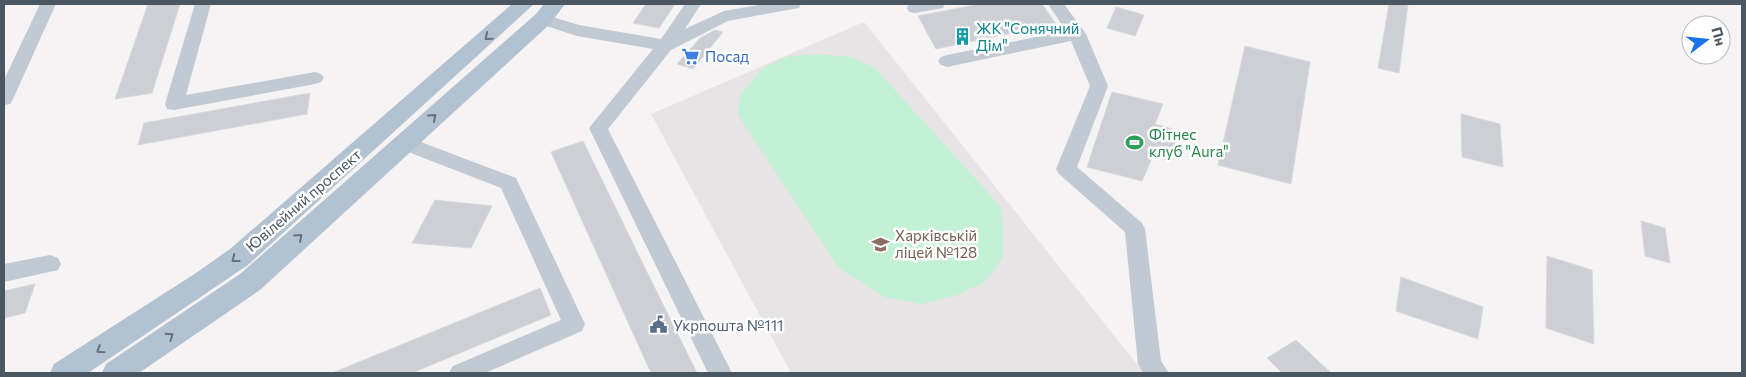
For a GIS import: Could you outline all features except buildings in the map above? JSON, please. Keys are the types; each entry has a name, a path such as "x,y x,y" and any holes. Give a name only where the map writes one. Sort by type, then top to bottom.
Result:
{"main road":[{"name":"Ювілейний проспект","path":"127,370 250,282 404,143 535,9"},
{"name":"Ювілейний проспект","path":"64,373 206,280 239,256 535,9"}],"street":[{"path":"4,99 48,4"},
{"path":"203,4 174,104 315,78"},
{"path":"693,4 665,46 598,128 720,373"},
{"path":"535,9 577,30 665,46 724,16 793,4"},
{"path":"915,8 937,4"},
{"path":"1056,4 1077,34 1099,86 1066,169 1135,229 1150,364 1156,373"},
{"path":"947,61 1077,34"},
{"path":"404,143 509,183 574,324 461,373"},
{"path":"4,273 50,264"}],"shaded area":[{"name":"Харківській ліцей №128","path":"864,22 1144,373 791,373 651,114"}],"green space":[{"path":"819,54 850,57 875,68 1000,206 1003,225 1003,257 985,282 957,295 922,304 884,297 839,268 738,115 740,95 762,69 789,56"}],"place":[{"name":"ЖК \"Сонячний Дім\"","path":"962,37"},
{"name":"Посад","path":"691,56"},
{"name":"Фітнес клуб \"Aura\"","path":"1135,143"},
{"name":"Харківській ліцей №128","path":"881,244"},
{"name":"Укрпошта №111","path":"659,325"}]}
